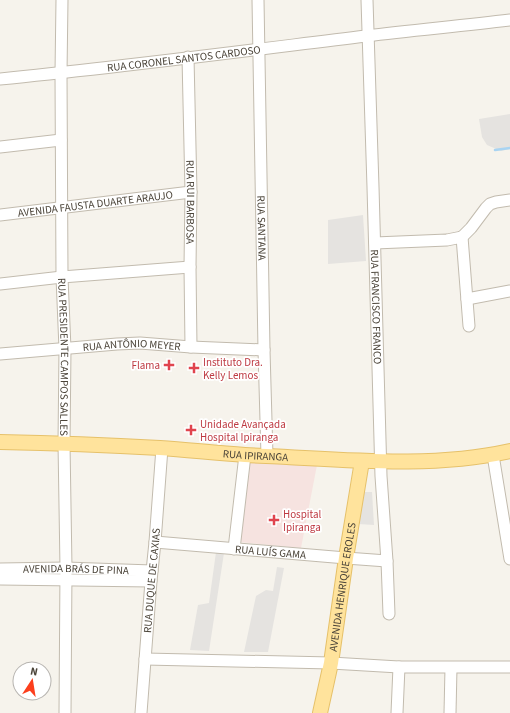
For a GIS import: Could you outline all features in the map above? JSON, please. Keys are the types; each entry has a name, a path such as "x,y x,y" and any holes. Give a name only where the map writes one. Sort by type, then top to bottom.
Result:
{"main road":[{"name":"RUA IPIRANGA","path":"0,442 64,443 162,448 245,455 362,461 433,461 493,455 510,451"},
{"name":"AVENIDA HENRIQUE EROLES","path":"320,713 331,663 362,461"}],"street":[{"name":"RUA PRESIDENTE CAMPOS SALLES","path":"62,0 61,140 62,277 65,349 64,443 66,568 65,713"},
{"name":"RUA SANTANA","path":"258,0 264,350 268,456"},
{"name":"RUA FRANCISCO FRANCO","path":"367,0 381,461 389,614"},
{"name":"RUA CORONEL SANTOS CARDOSO","path":"0,79 61,73 368,35 510,20"},
{"name":"RUA RUI BARBOSA","path":"188,57 191,192 191,346"},
{"path":"0,147 61,140"},
{"name":"AVENIDA FAUSTA DUARTE ARAUJO","path":"0,215 191,192"},
{"path":"375,243 447,240 462,236 471,228 490,204 510,200"},
{"path":"462,236 469,326"},
{"path":"0,284 62,277 190,267"},
{"path":"467,299 510,292"},
{"name":"RUA ANTÔNIO MEYER","path":"0,354 140,343 264,350"},
{"name":"RUA DUQUE DE CAXIAS","path":"141,713 162,448"},
{"path":"234,549 245,455"},
{"path":"493,455 510,559"},
{"name":"RUA LUÍS GAMA","path":"155,542 387,561"},
{"name":"AVENIDA BRÁS DE PINA","path":"0,568 66,568 151,576"},
{"name":"AVENIDA BRÁS DE PINA","path":"0,579 65,580 151,576"},
{"path":"145,659 331,663 399,667 510,667"},
{"path":"397,713 399,667"},
{"path":"450,668 450,713"}],"shaded area":[{"path":"510,114 510,149 501,151 487,145 482,137 479,119"},
{"path":"363,215 366,261 328,264 328,220"},
{"name":"Hospital Ipiranga","path":"248,461 317,465 301,548 239,542"},
{"path":"363,492 372,492 374,525 358,524"},
{"path":"216,552 224,553 209,651 190,650 198,605 209,603"},
{"path":"277,567 284,568 268,652 244,652 256,596 266,590 273,591"}],"waterway":[{"path":"495,150 510,148"}],"place":[{"name":"Flama","path":"169,365"},
{"name":"Instituto Dra. Kelly Lemos","path":"194,368"},
{"name":"Unidade Avançada Hospital Ipiranga","path":"191,430"},
{"name":"Hospital Ipiranga","path":"274,520"}]}
